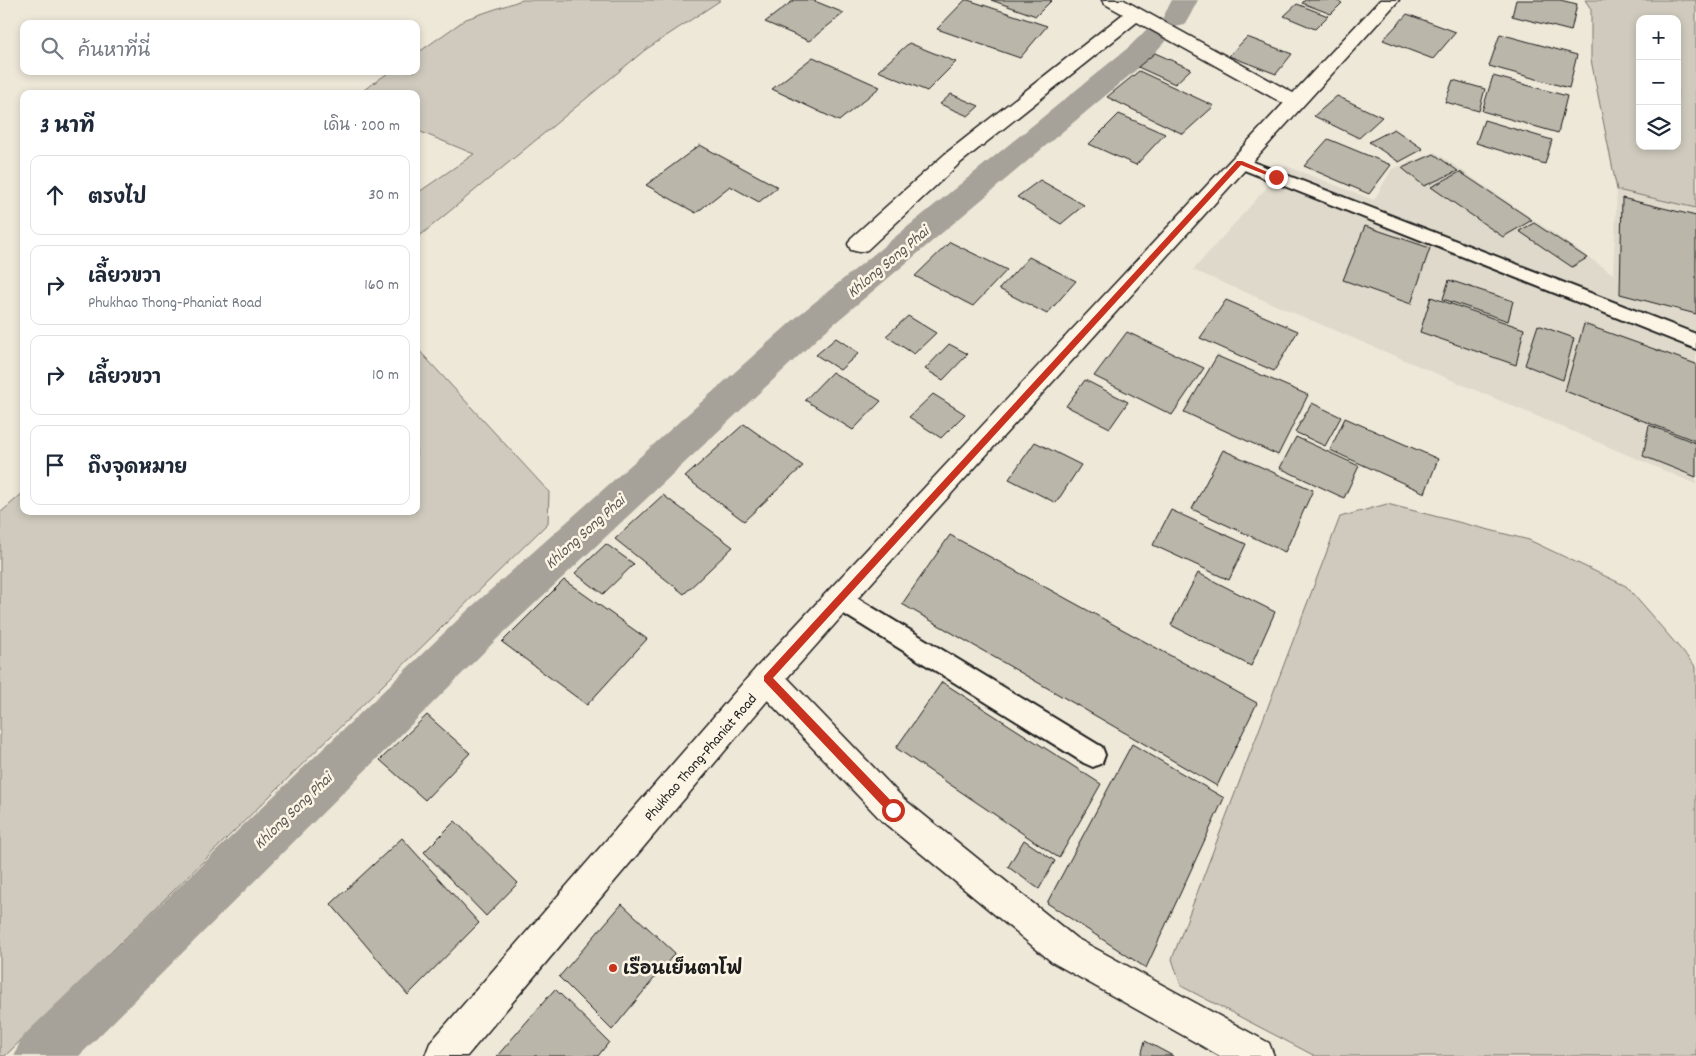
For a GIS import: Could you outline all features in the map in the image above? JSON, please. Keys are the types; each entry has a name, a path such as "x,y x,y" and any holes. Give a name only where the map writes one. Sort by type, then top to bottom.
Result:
{"street":[{"path":"1111,0 1295,102"},
{"name":"Phukhao Thong-Phaniat Road","path":"444,1056 767,678 1390,0"},
{"path":"859,244 952,159 1135,14"},
{"path":"767,678 893,810 1064,950 1256,1056"}],"lane":[{"path":"1240,162 1696,342"},
{"path":"839,599 1094,756"}],"shaded area":[{"path":"522,0 721,0 645,50 420,236 420,191 474,154 420,132 420,90 364,90 385,75 420,75 420,51 466,19"},
{"path":"1585,0 1696,0 1696,208 1617,190 1591,60 1591,9"},
{"path":"1435,152 1613,274 1617,190 1696,208 1696,484 1193,270 1286,166 1374,200 1392,169"},
{"path":"420,351 549,492 548,523 5,1056 0,1056 0,513 20,496 20,515 420,515"},
{"path":"1387,504 1529,540 1626,586 1696,667 1696,1056 1315,1056 1181,986 1172,959 1340,517"}],"building":[{"path":"794,0 812,0 844,13 809,41 765,22"},
{"path":"965,0 1047,26 1020,58 937,29"},
{"path":"991,0 1052,0 1036,16"},
{"path":"1305,0 1335,0 1342,3 1331,14 1302,3"},
{"path":"1516,0 1560,0 1577,4 1571,31 1512,16"},
{"path":"1297,4 1328,16 1315,29 1284,16"},
{"path":"1407,14 1456,32 1433,59 1383,40"},
{"path":"1500,34 1577,55 1569,88 1489,66"},
{"path":"1247,37 1292,54 1276,74 1229,56"},
{"path":"909,43 956,62 927,91 878,71"},
{"path":"1155,53 1191,69 1175,84 1138,67"},
{"path":"813,57 880,87 839,121 772,89"},
{"path":"1139,71 1214,106 1183,134 1107,97"},
{"path":"1493,76 1567,96 1558,133 1482,111"},
{"path":"1453,80 1485,89 1479,111 1445,102"},
{"path":"951,94 979,106 968,116 940,104"},
{"path":"1337,96 1382,117 1359,138 1314,116"},
{"path":"1119,114 1165,134 1136,165 1089,144"},
{"path":"1484,120 1552,140 1545,164 1476,143"},
{"path":"1394,129 1423,149 1399,162 1369,142"},
{"path":"1328,139 1391,165 1369,194 1304,166"},
{"path":"700,145 778,187 759,202 730,186 696,213 646,185"},
{"path":"1434,154 1458,171 1424,186 1402,168"},
{"path":"1460,172 1532,220 1503,237 1431,187"},
{"path":"1040,180 1084,205 1061,224 1017,197"},
{"path":"1622,198 1696,216 1696,314 1620,294"},
{"path":"1534,223 1587,258 1572,267 1519,231"},
{"path":"1365,226 1430,248 1411,304 1343,280"},
{"path":"950,242 1007,270 973,306 915,276"},
{"path":"1029,257 1076,281 1047,314 999,289"},
{"path":"1449,280 1513,301 1508,321 1443,299"},
{"path":"1431,297 1524,329 1516,365 1420,332"},
{"path":"1226,300 1298,331 1274,371 1200,338"},
{"path":"908,316 936,333 914,354 886,336"},
{"path":"1584,324 1696,364 1696,441 1565,391"},
{"path":"1538,325 1574,338 1563,380 1525,365"},
{"path":"1127,332 1204,368 1172,415 1094,376"},
{"path":"836,338 859,353 840,370 816,355"},
{"path":"949,344 968,354 943,380 925,369"},
{"path":"1217,356 1308,395 1278,455 1184,412"},
{"path":"832,372 881,401 853,430 805,400"},
{"path":"1085,380 1128,402 1110,428 1066,406"},
{"path":"933,394 965,414 941,438 909,417"},
{"path":"1312,403 1341,417 1325,446 1295,432"},
{"path":"1345,418 1438,459 1425,493 1330,450"},
{"path":"744,424 803,466 744,521 685,477"},
{"path":"1649,425 1696,443 1696,477 1643,456"},
{"path":"1296,437 1359,466 1344,498 1280,468"},
{"path":"1035,442 1081,465 1056,503 1009,479"},
{"path":"1223,450 1313,490 1285,552 1192,509"},
{"path":"663,495 733,547 684,594 615,539"},
{"path":"1171,510 1246,544 1229,580 1153,545"},
{"path":"950,535 1257,703 1217,786 902,604"},
{"path":"606,544 634,564 603,594 575,573"},
{"path":"1198,573 1275,612 1251,666 1171,625"},
{"path":"564,580 647,639 587,705 502,642"},
{"path":"942,682 1101,784 1059,858 896,748"},
{"path":"427,715 470,753 425,800 380,760"},
{"path":"1132,744 1224,798 1146,968 1047,903"},
{"path":"455,821 518,883 486,916 424,852"},
{"path":"402,838 479,923 408,995 331,904"},
{"path":"1024,840 1055,861 1039,889 1008,867"},
{"path":"622,904 675,953 612,1030 559,977"},
{"path":"555,989 609,1042 598,1056 497,1056"},
{"path":"1145,1041 1173,1056 1141,1056"}],"waterway":[{"name":"Khlong Song Phai","path":"1175,19 1185,0"},
{"name":"Khlong Song Phai","path":"41,1056 483,624 811,324 1139,53 1156,36"}],"place":[{"name":"เรือนเย็นตาโฟ","path":"613,968"}],"route":[{"path":"893,810 767,678 1240,162 1276,177"}]}
